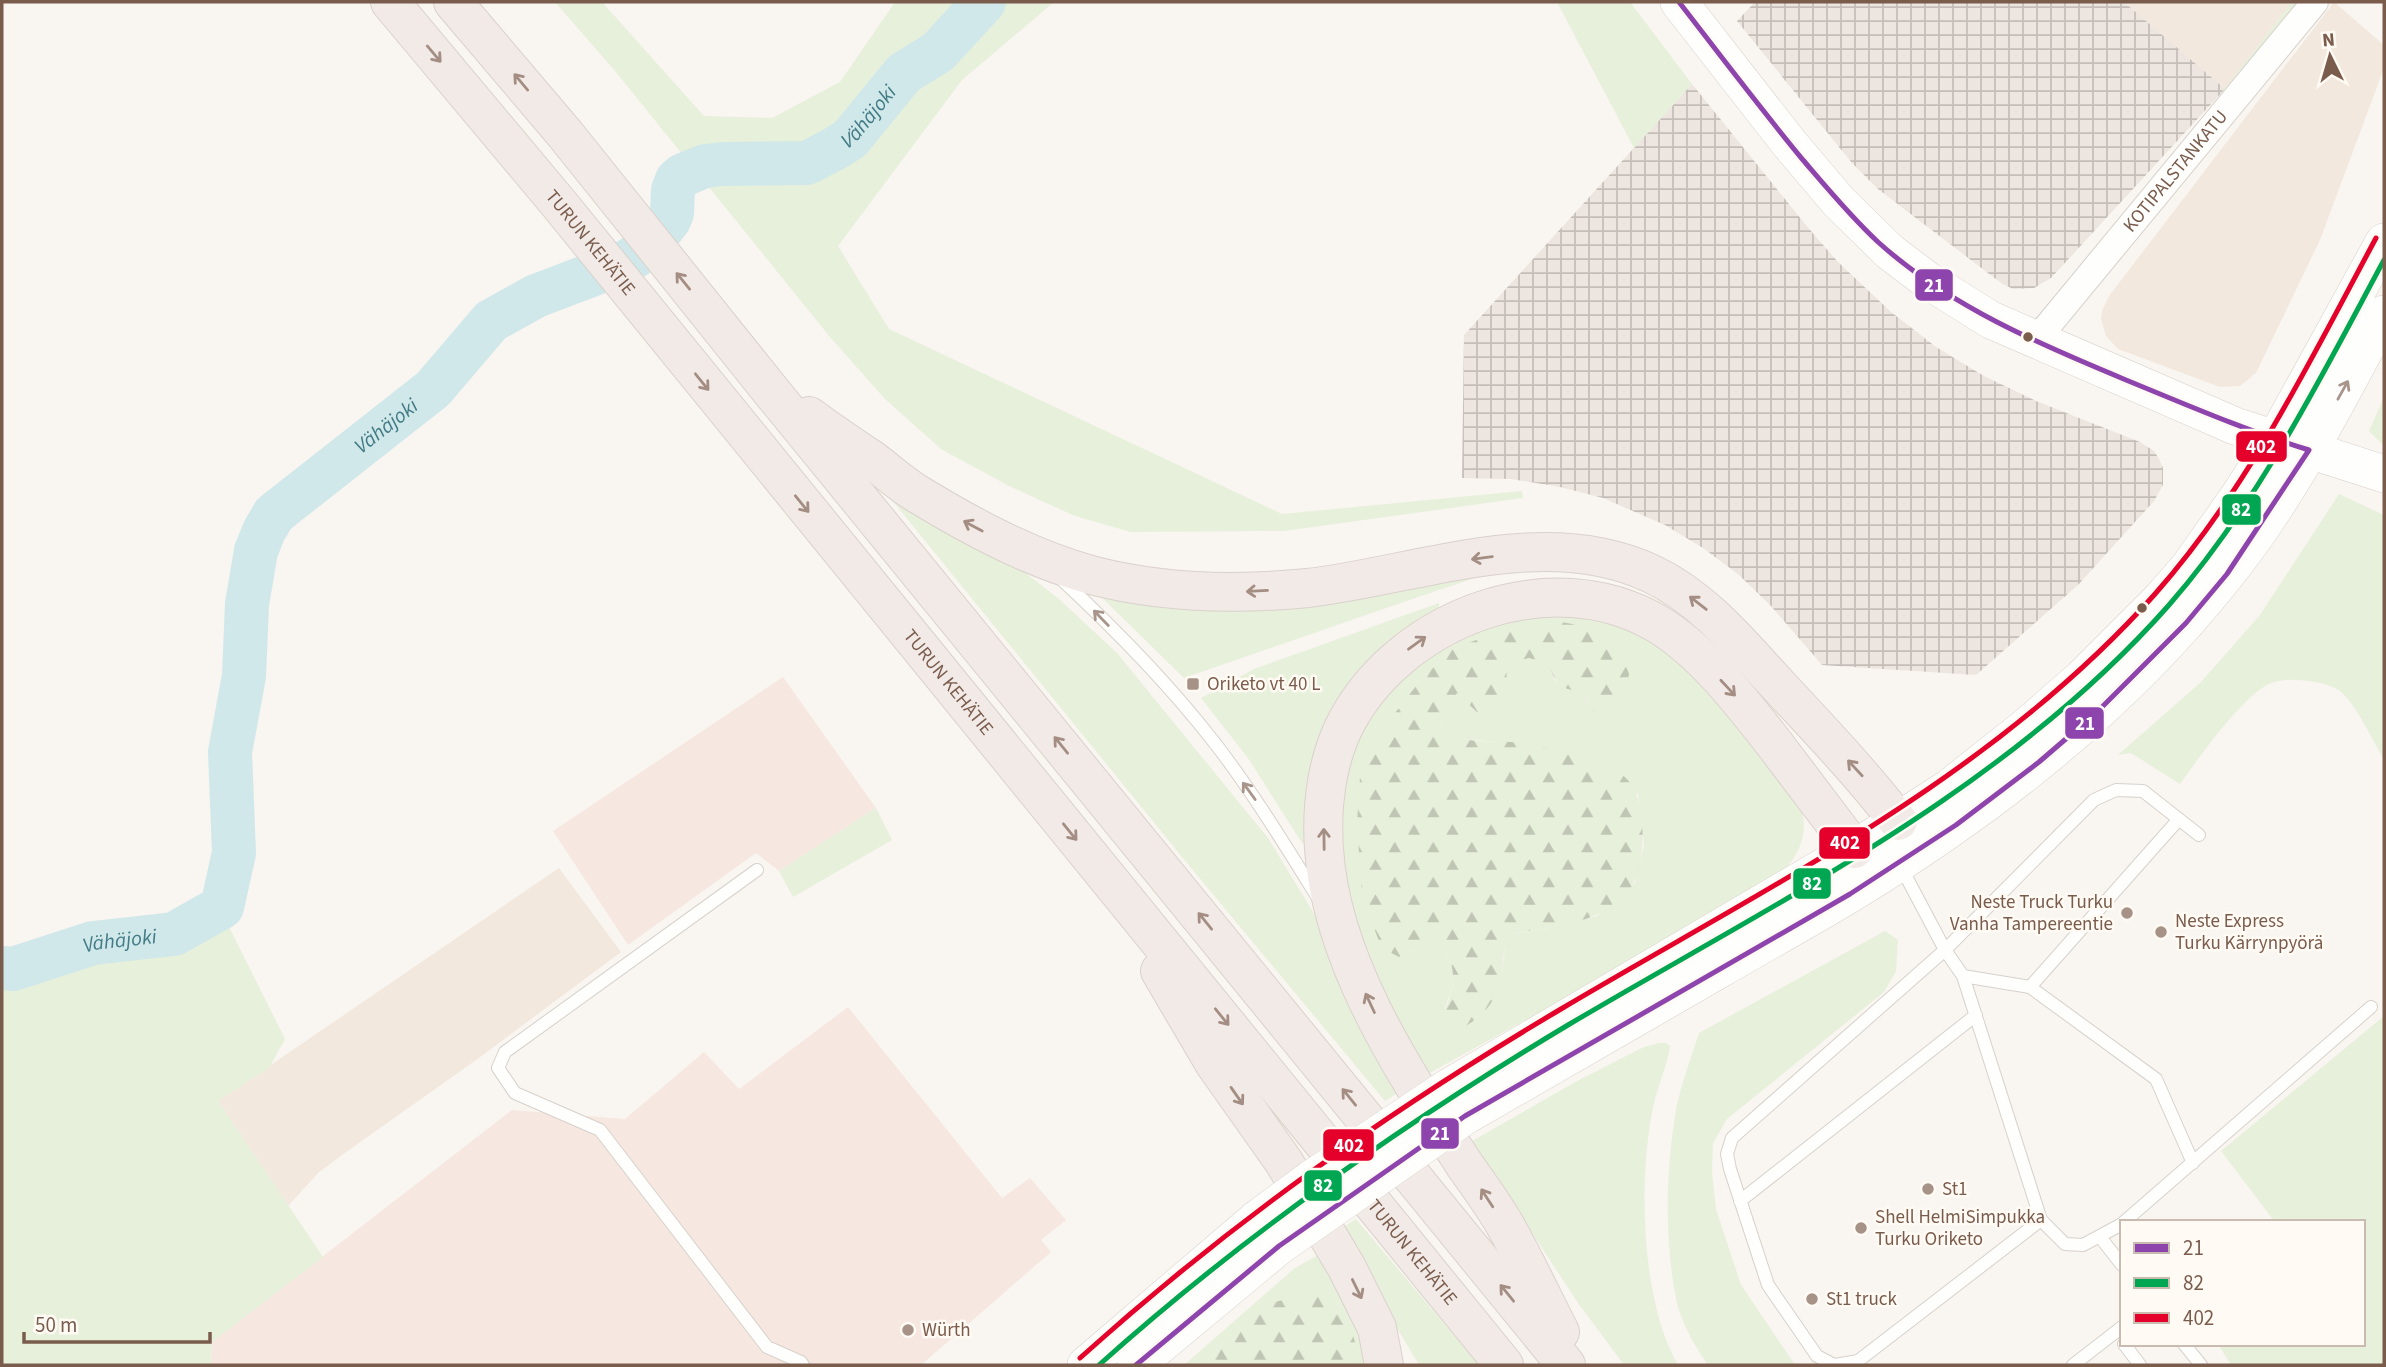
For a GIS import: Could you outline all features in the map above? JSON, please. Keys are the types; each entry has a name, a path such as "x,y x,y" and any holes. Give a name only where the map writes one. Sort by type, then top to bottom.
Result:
{"highway":[{"name":"TURUN KEHÄTIE","path":"390,2 560,205 1504,1365"},
{"path":"453,2 565,134 771,391 1566,1365"},
{"path":"771,391 912,491 993,536 1035,555 1101,577 1175,589 1229,591 1306,588 1447,564 1534,553 1579,554 1635,567 1680,590 1713,615 1864,776 1898,821"},
{"path":"1577,1365 1505,1225 1404,1069 1371,1006 1339,931 1327,873 1323,819 1330,768 1347,722 1377,679 1413,645 1443,627 1469,615 1516,602 1563,598 1601,603 1638,614 1675,636 1711,670 1744,706 1854,849"},
{"path":"1101,870 1214,1063 1284,1162 1347,1268 1385,1350"}],"main road":[{"path":"1679,2 1789,143 1863,227 1890,252 1959,302 2036,340 2235,426 2384,474"},
{"path":"1456,1102 1949,788 2027,726 2127,635 2189,567 2275,440 2384,242"},
{"path":"1136,1365 1268,1232 1322,1171 1850,894 1956,825 2039,762 2096,713 2157,654 2227,574 2309,450 2384,314"},
{"path":"1898,821 1899,863"},
{"path":"1854,849 1899,863"},
{"path":"1086,1365 1268,1232"}],"street":[{"name":"KOTIPALSTANKATU","path":"2036,340 2315,2"}],"lane":[{"path":"1035,555 1081,598 1174,694 1215,743 1260,807 1339,931"},
{"path":"2041,1220 1858,1361 1834,1365 1816,1356 1768,1285 1727,1154 1732,1138 1945,950 2094,800 2116,790 2144,791 2199,835"},
{"path":"2030,987 2179,818"},
{"path":"1899,863 1945,950 1963,976 2041,1220 2065,1244 2083,1245 2120,1225"},
{"path":"757,870 505,1052 498,1068 515,1093 600,1130 767,1347 803,1365"},
{"path":"1963,976 2030,987 2156,1079 2193,1163"},
{"path":"2126,1220 2371,1007"},
{"path":"1740,1201 1976,1015"},
{"path":"2100,1237 2120,1262"},
{"path":"2073,1365 2120,1337"},
{"path":"2128,1346 2140,1365"},
{"path":"2186,1346 2201,1365"}],"shaded area":[{"path":"1755,2 2124,2 2225,89 2051,278 2034,288 2013,289 2001,283 1878,189 1852,163 1737,21"},
{"path":"2124,2 2292,2 2225,89"},
{"path":"2334,2 2384,45 2384,68 2320,240 2256,373 2240,386 2220,387 2118,349 2106,336 2101,319 2109,296"},
{"path":"1692,84 1810,230 1838,262 1891,312 1936,347 1984,376 2036,401 2140,442 2154,451 2159,459 2163,468 2163,485 2154,501 2078,585 1976,675 1822,665 1771,606 1738,574 1665,525 1603,498 1560,487 1511,479 1462,478 1464,335"},
{"path":"783,677 876,808 779,871 756,853 628,945 553,831"},
{"path":"559,868 621,952 318,1173 288,1206 218,1101"},
{"path":"848,1007 1002,1198 1030,1178 1066,1220 1041,1240 1051,1252 921,1365 211,1365 212,1342 512,1110 625,1119 704,1052 739,1089"}],"green space":[{"path":"555,2 602,2 704,116 772,118 840,82 895,2 1054,2 962,80 838,246 889,329 1282,514 1522,491 1523,498 1284,531 1131,532 1075,516 1009,486 941,449 885,399 830,337 615,71"},
{"path":"1557,2 1630,2 1692,84 1634,148"},
{"path":"2292,2 2299,2 2222,102 2216,100"},
{"path":"2384,397 2384,446 2369,431"},
{"path":"878,483 1009,560 1059,599 1117,653 1268,838 1315,915 1401,1091 1385,1101 1182,857"},
{"path":"2339,494 2384,515 2384,760 2357,711 2343,694 2323,684 2297,680 2274,682 2250,698 2223,727 2180,784 2131,753 2118,755 2201,682 2260,615"},
{"path":"1515,570 1475,578 1184,678 1090,586"},
{"path":"1439,603 1439,609 1396,638 1307,843 1302,843 1248,758 1201,698 1254,669"},
{"path":"1559,609 1636,630 1705,681 1801,808 1804,832 1790,863 1765,888 1426,1075 1395,1028 1334,868 1351,733 1441,637","holes":["1454,648 1621,651 1589,703 1585,692 1555,681 1548,663 1529,658 1507,664 1505,677 1482,717 1457,693 1440,719 1442,734 1455,739 1532,744 1638,794 1644,845 1635,883 1597,916 1515,933 1505,946 1502,977 1445,1009 1453,976 1447,954 1441,945 1421,945 1399,957 1360,860 1357,823 1377,736 1423,677"]},
{"path":"1561,622 1600,629 1621,651 1629,674 1624,703 1614,717 1596,718 1585,692 1570,690 1560,685 1548,663 1529,658 1507,664 1506,698 1496,716 1482,717 1457,693 1440,719 1442,734 1464,740 1537,745 1618,772 1634,790 1639,802 1643,830 1639,869 1632,886 1620,900 1606,910 1570,923 1515,933 1505,948 1502,975 1490,1004 1468,1025 1448,1035 1441,1027 1453,976 1448,956 1441,945 1421,945 1399,957 1382,948 1362,899 1357,823 1360,777 1377,736 1423,677 1454,648 1507,629"},
{"path":"876,808 892,840 793,897 779,871"},
{"path":"228,925 285,1039 269,1068 218,1101 323,1257 212,1342 211,1365 2,1365 2,981 33,981"},
{"path":"1885,931 1898,940 1896,971 1884,992 1727,1119 1713,1143 1712,1173 1716,1209 1741,1285 1795,1365 1708,1365 1689,1333 1678,1306 1668,1228 1668,1180 1676,1110 1699,1033"},
{"path":"2384,1016 2384,1365 2231,1365 2219,1346 2365,1346 2365,1220 2273,1220 2221,1151"},
{"path":"1659,1043 1670,1046 1648,1137 1645,1169 1646,1240 1656,1308 1678,1365 1624,1365 1578,1303 1472,1141 1579,1080 1644,1047"},
{"path":"1356,1219 1479,1365 1419,1365 1339,1230"},
{"path":"1320,1254 1345,1296 1372,1365 1360,1365 1348,1321 1338,1302 1226,1341 1202,1365 1184,1365 1295,1268"},
{"path":"1302,1295 1324,1296 1337,1302 1351,1328 1360,1365 1202,1365 1226,1341 1275,1302"}],"waterway":[{"name":"Vähäjoki","path":"2,968 13,969 93,943 174,934 222,907 234,853 230,752 244,676 247,604 256,551 274,514 433,389 491,321 536,296 628,261 646,249 669,220 673,190 677,180 683,175 705,166 723,164 807,163 834,149 850,139 904,73 938,52 984,2"}],"transit line":[{"name":"21","path":"1136,1365 1279,1246 1465,1116 1850,894 1956,825 2039,762 2096,713 2186,623 2227,574 2309,450 2217,417 2061,352 1996,322 1934,286 1878,242 1839,202 1771,121 1679,2"},
{"name":"402","path":"1080,1358 1252,1215 1372,1129 1561,1009 1797,872 1874,824 1950,774 2022,719 2091,660 2155,594 2219,511 2276,423 2376,238"},
{"name":"82","path":"1099,1365 1210,1271 1384,1142 1568,1025 1886,838 1962,787 2035,732 2104,672 2169,605 2232,524 2286,438 2384,260"}],"place":[{"name":"Oriketo vt 40 L","path":"1193,684"},
{"name":"Neste Truck Turku Vanha Tampereentie","path":"2127,913"},
{"name":"Neste Express Turku Kärrynpyörä","path":"2161,932"},
{"name":"St1","path":"1928,1189"},
{"name":"Shell HelmiSimpukka Turku Oriketo","path":"1861,1228"},
{"name":"St1 truck","path":"1812,1299"},
{"name":"Würth","path":"908,1330"}]}
